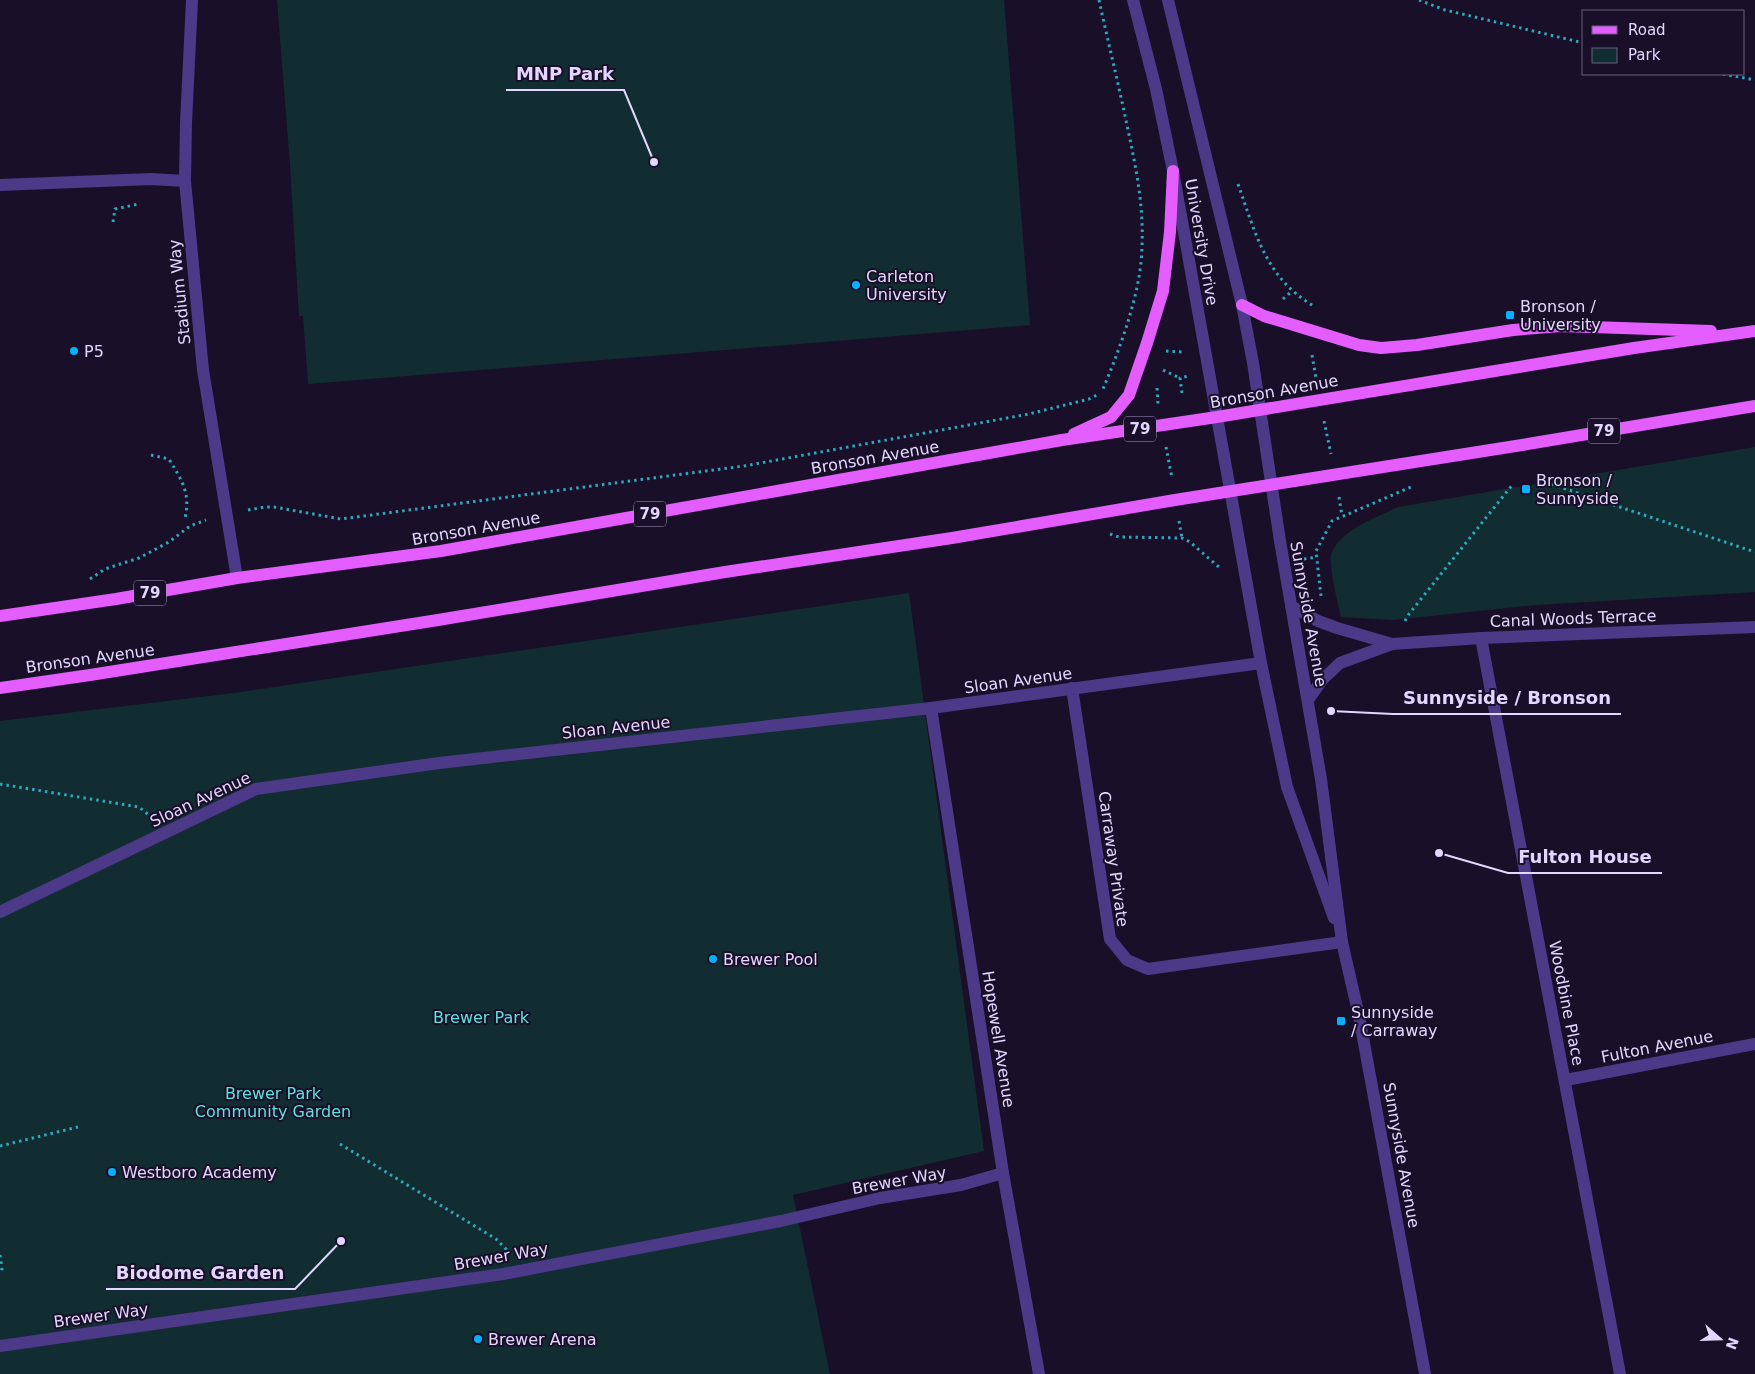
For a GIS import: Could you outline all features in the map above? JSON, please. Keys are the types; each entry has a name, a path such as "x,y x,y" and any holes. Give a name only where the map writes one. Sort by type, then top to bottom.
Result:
{"main road":[{"path":"1062,440 1111,417 1129,395 1148,343 1163,290 1170,232 1173,171"},
{"path":"1242,305 1270,318 1358,345 1381,348 1416,345 1513,330 1561,326 1750,331"},
{"name":"Bronson Avenue","path":"0,616 238,578 440,551 1062,440 1217,417 1634,348 1750,331"},
{"name":"Bronson Avenue","path":"0,688 438,620 725,572 952,538 1755,406"}],"street":[{"name":"Stadium Way","path":"192,0 185,181 203,370 238,578"},
{"name":"University Drive","path":"1133,0 1156,89 1173,171 1230,491"},
{"name":"University Drive","path":"1168,0 1242,305 1260,410"},
{"path":"0,185 151,179 185,181"},
{"name":"Sunnyside Avenue","path":"1260,410 1321,779 1342,942 1359,1016 1425,1374"},
{"name":"Sunnyside Avenue","path":"1230,491 1261,663 1288,787 1342,942"},
{"name":"Canal Woods Terrace","path":"1291,606 1325,623 1392,644"},
{"name":"Canal Woods Terrace","path":"1308,700 1322,680 1340,664 1392,644 1481,638 1755,627"},
{"name":"Woodbine Place","path":"1481,638 1620,1374"},
{"name":"Sloan Avenue","path":"0,912 256,788 439,763 931,708 1261,663"},
{"name":"Carraway Private","path":"1072,688 1110,939 1127,960 1148,969 1342,942"},
{"name":"Hopewell Avenue","path":"931,708 1003,1173 1039,1374"},
{"name":"Fulton Avenue","path":"1566,1080 1755,1044"},
{"name":"Brewer Way","path":"0,1346 526,1270 781,1221 880,1198 961,1185 1003,1173"}],"path":[{"path":"63,607 98,573 114,565 139,558 169,542 190,526 227,514 264,507 341,519 744,466 1029,414 1098,395 1102,391 1111,371 1137,288 1143,227 1138,174 1099,0"},
{"path":"1419,0 1445,10 1582,43"},
{"path":"1728,75 1755,80"},
{"path":"1236,180 1258,240 1271,266 1284,284 1317,308"},
{"path":"113,222 115,208 148,202"},
{"path":"1160,377 1163,370 1180,378 1192,375"},
{"path":"1180,378 1182,393"},
{"path":"1158,384 1156,391 1182,538"},
{"path":"151,455 168,459 181,478 186,492 188,507 185,518"},
{"path":"1539,480 1755,552"},
{"path":"1325,623 1316,552 1332,521 1416,484"},
{"path":"1392,644 1409,614 1513,484"},
{"path":"1087,515 1114,536 1182,538 1190,542 1219,566 1222,573"},
{"path":"0,784 139,807 170,831"},
{"path":"0,1146 78,1127"},
{"path":"340,1144 496,1239 526,1270"},
{"path":"0,1255 2,1269 0,1274"}],"green space":[{"path":"277,0 1004,0 1030,325 308,384 303,316 299,316 290,165"},
{"path":"1755,447 1755,592 1536,605 1393,620 1341,617 1331,568 1331,556 1334,547 1349,532 1369,520 1398,507"},
{"name":"Brewer Park","path":"909,593 984,1151 793,1195 830,1374 0,1374 0,721 234,693"}],"place":[{"name":"MNP Park","path":"654,162"},
{"name":"Carleton University","path":"856,285"},
{"name":"Bronson / University","path":"1510,315"},
{"name":"P5","path":"74,351"},
{"name":"Bronson / Sunnyside","path":"1526,489"},
{"name":"Sunnyside / Bronson","path":"1331,711"},
{"name":"Fulton House","path":"1439,853"},
{"name":"Brewer Pool","path":"713,959"},
{"name":"Sunnyside / Carraway","path":"1341,1021"},
{"name":"Westboro Academy","path":"112,1172"},
{"name":"Biodome Garden","path":"341,1241"},
{"name":"Brewer Arena","path":"478,1339"}],"park label":[{"name":"Brewer Park Community Garden","path":"273,1102"}]}
